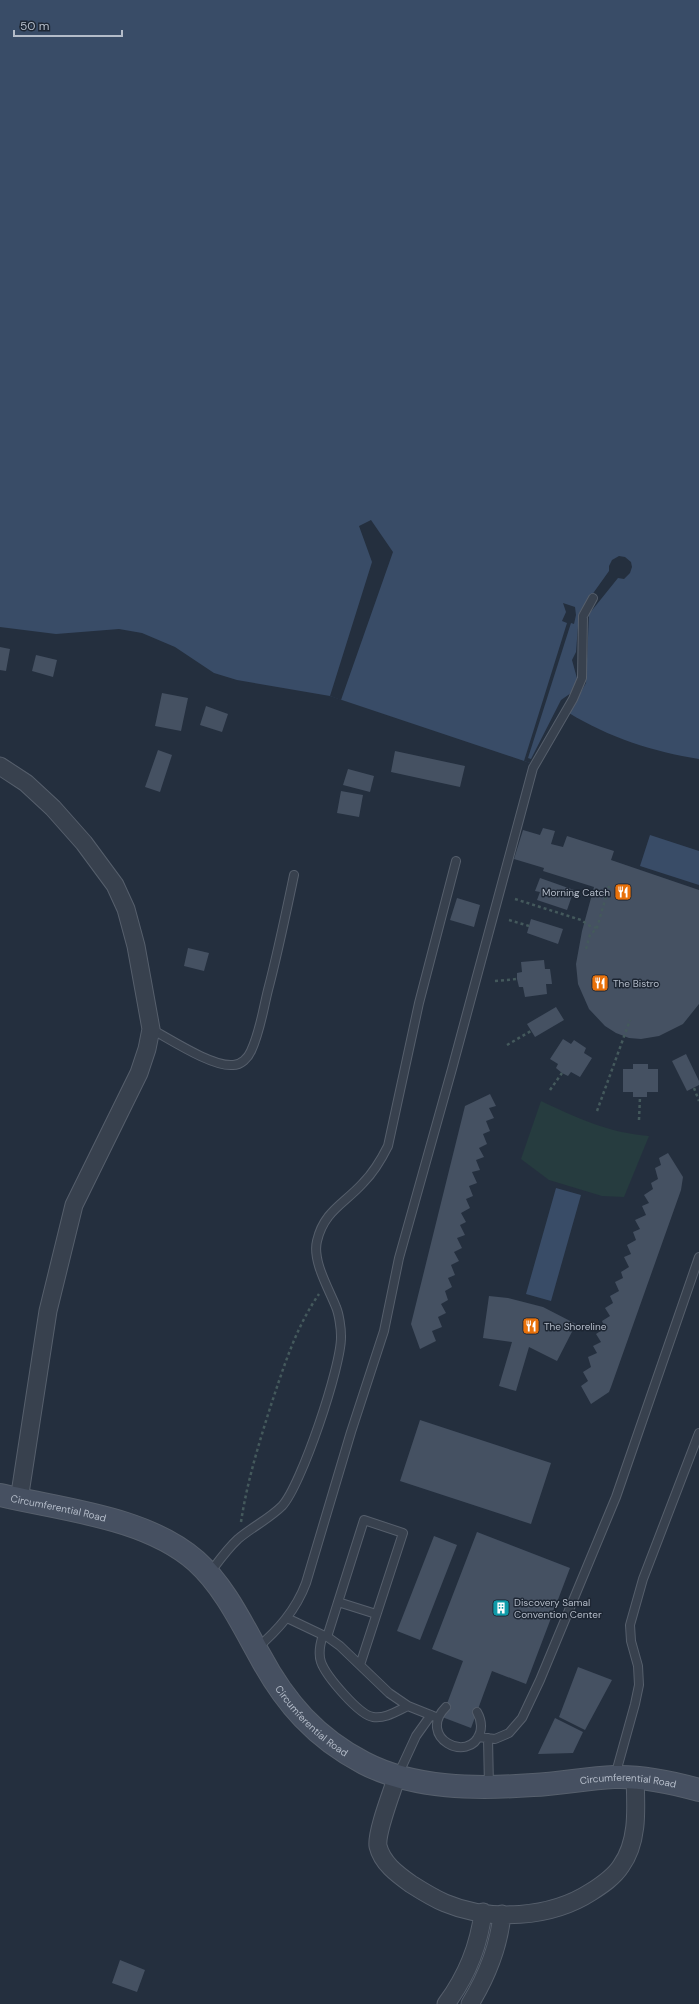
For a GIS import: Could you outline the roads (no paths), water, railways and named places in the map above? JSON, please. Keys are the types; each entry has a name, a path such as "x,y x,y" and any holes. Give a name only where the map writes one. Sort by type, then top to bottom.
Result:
{"main road":[{"name":"Circumferential Road","path":"9,1497 112,1520 164,1539 196,1561 209,1574 236,1612 256,1649 296,1712 319,1734 365,1763 397,1776 444,1785 489,1787 625,1778 668,1782 699,1790"}],"street":[{"path":"0,766 26,783 53,808 84,843 114,885 126,909 136,946 151,1029 147,1049 139,1073 74,1205 48,1311 9,1497"},
{"path":"397,1776 379,1834 378,1844 381,1855 386,1864 402,1878 424,1893 446,1904 483,1912 502,1914 535,1913 568,1904 587,1895 613,1876 622,1866 629,1852 634,1836 625,1778"},
{"path":"446,2004 463,1978 472,1959 478,1939 483,1912"},
{"path":"470,2004 490,1966 497,1945 502,1914"}],"lane":[{"path":"256,1649 287,1618 300,1599 306,1583 350,1432 384,1331 399,1258 533,768 573,699 582,678 583,616 593,598"},
{"path":"209,1574 238,1539 260,1525 283,1505 303,1469 334,1375 341,1337 337,1308 325,1285 319,1266 316,1243 324,1221 363,1184 378,1165 388,1146 419,1003 456,861"},
{"path":"151,1029 208,1059 224,1065 234,1066 243,1062 250,1052 258,1031 285,923 294,874"},
{"path":"478,1737 495,1739 509,1733 522,1718 540,1680 616,1497 699,1257"},
{"path":"625,1778 639,1685 638,1666 630,1633 631,1620 643,1579 699,1433"},
{"path":"360,1664 403,1533 364,1520 338,1602 320,1645 321,1662 327,1674 363,1713 380,1717 408,1706"},
{"path":"338,1602 376,1614"},
{"path":"287,1618 325,1636 340,1646 389,1693 408,1706 435,1716"},
{"path":"397,1776 416,1736 446,1707"},
{"path":"435,1716 441,1739 456,1747 464,1747 472,1743 478,1737 481,1724 477,1712"},
{"path":"488,1738 489,1787"}],"water":[{"path":"0,0 699,0 699,759 648,748 599,729 569,713 539,766 330,696 237,680 214,673 175,647 142,633 119,629 56,634 0,627"},
{"path":"650,835 699,851 699,885 640,866"},
{"path":"556,1188 581,1195 551,1301 526,1294"}],"place":[{"name":"Morning Catch","path":"623,892"},
{"name":"The Bistro","path":"600,983"},
{"name":"The Shoreline","path":"531,1326"},
{"name":"Discovery Samal Convention Center","path":"501,1608"}]}
